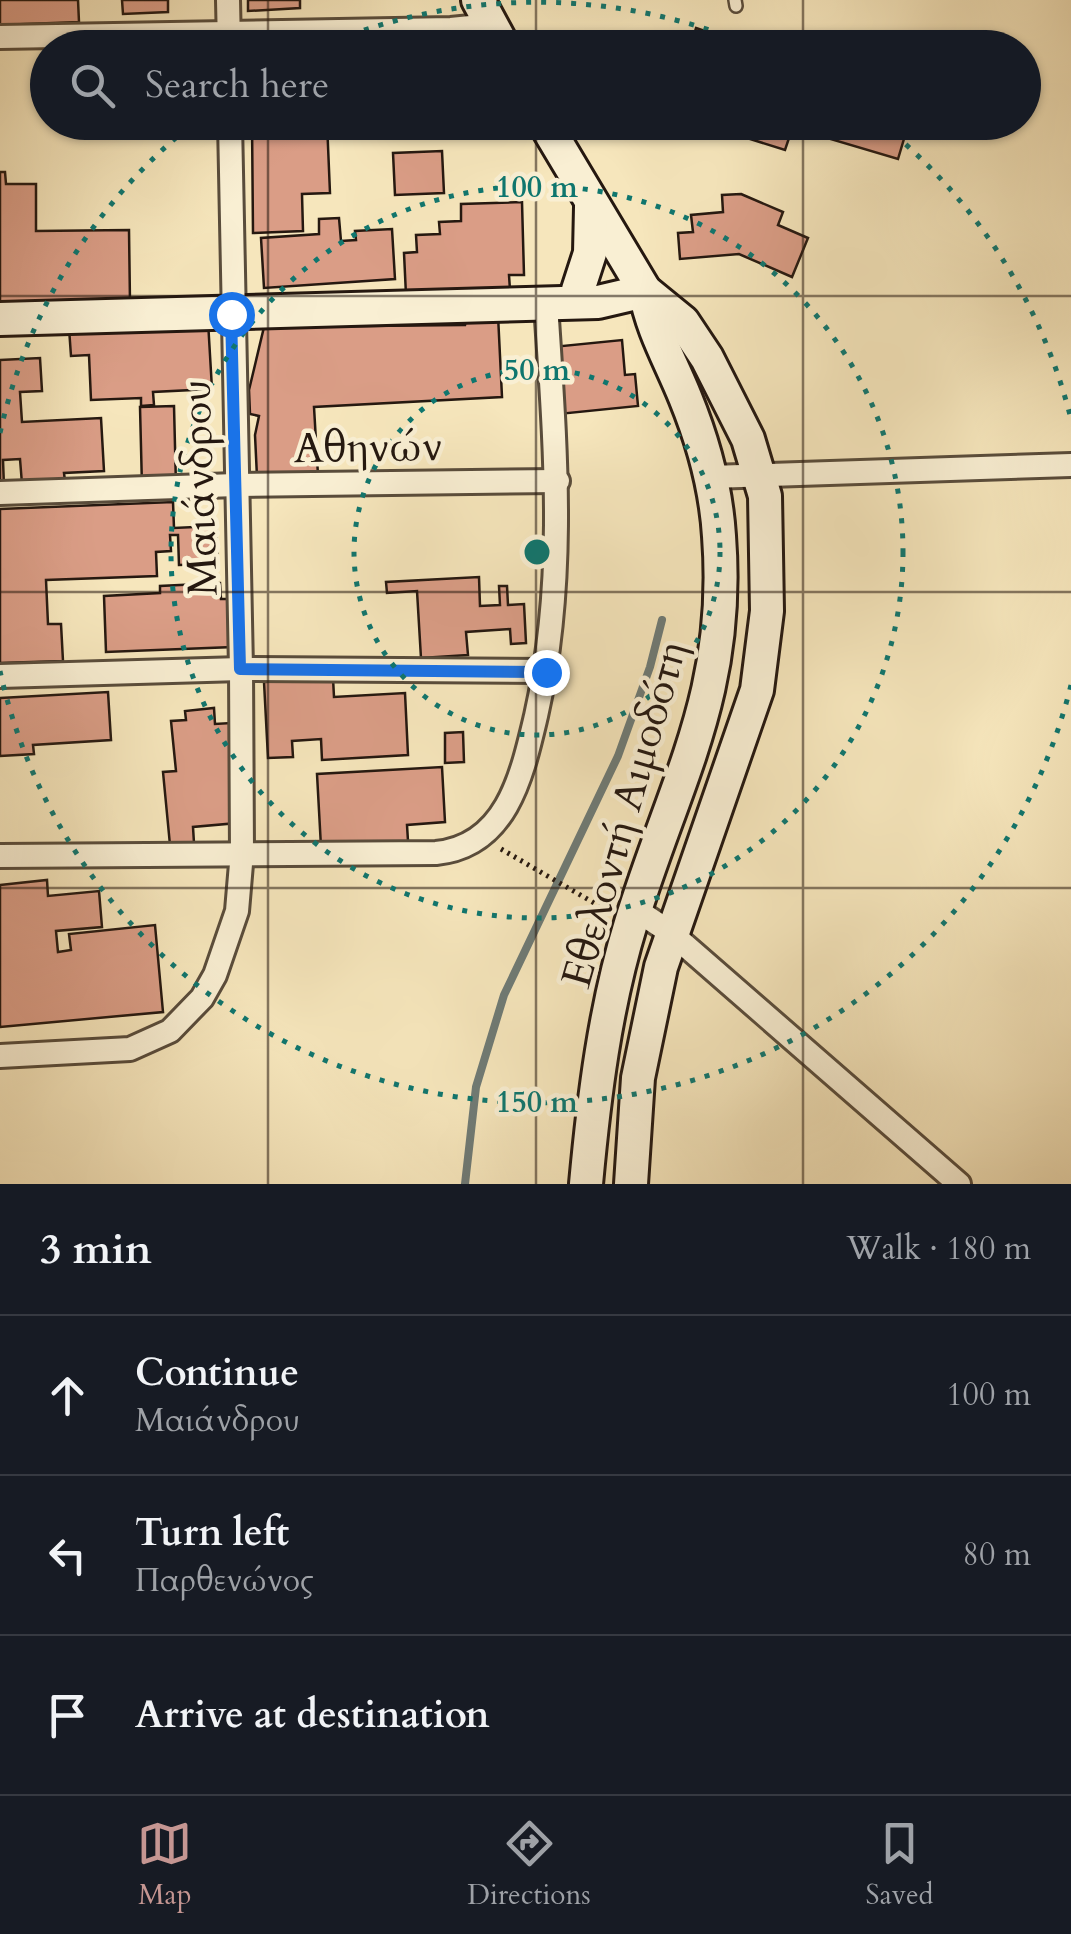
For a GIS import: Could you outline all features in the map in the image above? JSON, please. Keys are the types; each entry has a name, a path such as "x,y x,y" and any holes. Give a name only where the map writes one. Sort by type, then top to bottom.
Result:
{"main road":[{"path":"554,140 637,278"},
{"path":"578,290 590,253 591,207"},
{"path":"546,304 578,290 637,278"},
{"path":"0,319 598,302 637,278"},
{"name":"Εθελοντή Αιμοδότη","path":"631,1184 638,1078 671,934 748,722 760,676 768,578 762,477 738,416 684,322 637,278"},
{"name":"Εθελοντή Αιμοδότη","path":"586,1184 608,1018 633,917 697,742 716,660 719,536 710,477 695,422 651,324 637,278"}],"street":[{"path":"228,0 229,30"},
{"path":"399,30 491,24"},
{"path":"0,37 30,38"},
{"name":"Μαιάνδρου","path":"0,1056 130,1049 170,1032 202,998 226,948 237,911 242,852 230,140"},
{"path":"0,856 448,852 482,837 508,806 516,788 546,672 559,556 546,304"},
{"path":"710,477 1071,465"},
{"name":"Αθηνών","path":"0,494 236,484 558,481"},
{"path":"0,676 240,669 546,672"},
{"path":"633,917 671,934 959,1184"}],"path":[{"path":"482,837 633,917"}],"building":[{"path":"0,0 78,0 79,22 0,25"},
{"path":"122,0 168,0 168,12 123,14"},
{"path":"248,0 300,0 300,8 248,11"},
{"path":"252,140 328,140 330,193 302,194 303,231 253,233"},
{"path":"753,140 788,140 785,150"},
{"path":"834,140 904,140 898,159"},
{"path":"442,151 444,193 395,195 393,153"},
{"path":"0,172 5,172 6,184 36,184 36,231 129,230 130,302 0,310"},
{"path":"741,194 783,212 778,225 808,238 792,277 739,254 680,259 678,233 693,232 691,215 723,212 722,195"},
{"path":"522,202 524,275 509,275 510,290 406,295 404,253 417,252 416,235 440,234 439,222 461,221 461,204"},
{"path":"339,218 341,241 356,240 355,231 392,229 395,279 264,288 261,238 319,234 319,219"},
{"path":"498,315 502,397 314,407 318,475 257,477 255,435 259,416 250,414 249,390 264,327 465,325 466,317"},
{"path":"208,321 212,389 153,392 154,405 141,406 141,398 91,400 89,355 71,356 69,328"},
{"path":"622,340 625,375 635,374 638,406 559,414 552,347"},
{"path":"40,358 42,391 20,392 22,422 101,418 104,471 64,473 65,481 22,484 20,459 3,460 4,487 0,487 0,360"},
{"path":"174,406 176,486 142,487 140,407"},
{"path":"173,502 174,528 216,526 218,564 179,565 178,535 170,535 171,551 156,552 157,576 46,580 48,624 61,624 63,661 0,663 0,509"},
{"path":"479,577 480,606 500,605 499,586 507,586 508,605 524,604 526,643 511,644 510,629 466,632 468,655 421,658 417,591 387,593 386,582"},
{"path":"220,583 221,599 231,599 233,647 106,652 104,596 160,593 160,586"},
{"path":"333,678 334,697 405,693 408,755 322,760 321,739 292,741 293,757 268,758 264,682"},
{"path":"108,692 111,740 33,745 34,754 0,756 0,698"},
{"path":"214,708 215,724 231,723 237,823 193,827 194,843 170,845 163,772 176,771 171,721 186,720 185,711"},
{"path":"463,732 464,762 445,763 445,733"},
{"path":"442,767 445,822 407,825 408,841 321,847 317,774"},
{"path":"47,880 48,896 99,891 102,927 56,931 58,952 71,950 69,934 155,925 163,1012 0,1027 0,885"}],"waterway":[{"path":"465,1184 476,1087 504,995 618,756 650,667 662,620"}],"route":[{"path":"231,314 240,669 546,672"}]}
